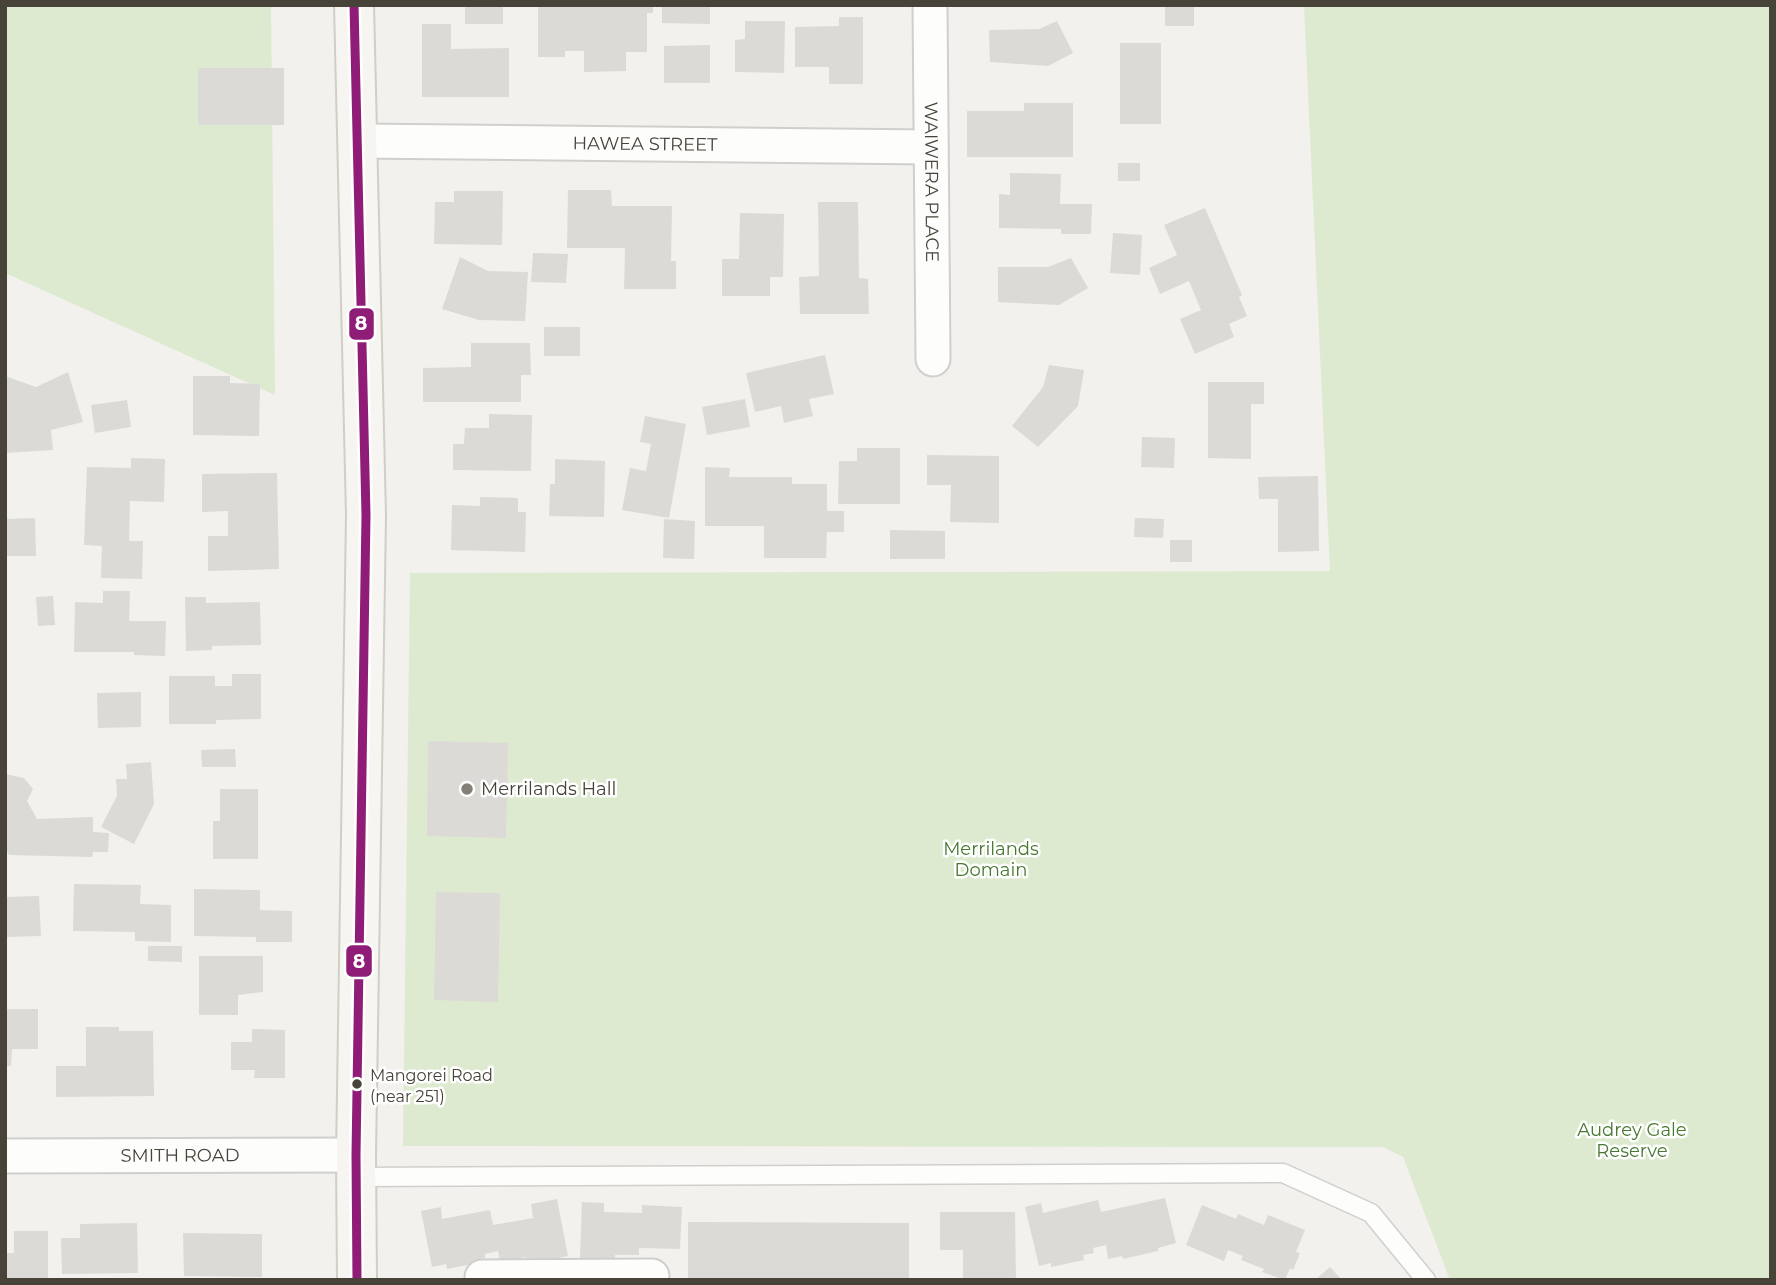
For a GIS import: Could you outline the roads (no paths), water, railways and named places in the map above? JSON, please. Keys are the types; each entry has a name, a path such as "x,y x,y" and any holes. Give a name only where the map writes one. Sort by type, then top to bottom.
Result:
{"street":[{"path":"354,5 366,514 356,1166 357,1280"},
{"name":"WAIWERA PLACE","path":"930,5 933,359"},
{"name":"HAWEA STREET","path":"358,141 931,147"},
{"name":"SMITH ROAD","path":"5,1156 356,1166"},
{"path":"482,1277 536,1279 652,1276"}],"lane":[{"path":"356,1166 1283,1173 1371,1213 1426,1280"}],"place":[{"name":"Merrilands Hall","path":"467,789"},
{"name":"Mangorei Road (near 251)","path":"357,1084"}],"park label":[{"name":"Merrilands Domain","path":"991,859"},
{"name":"Audrey Gale Reserve","path":"1632,1140"}]}
